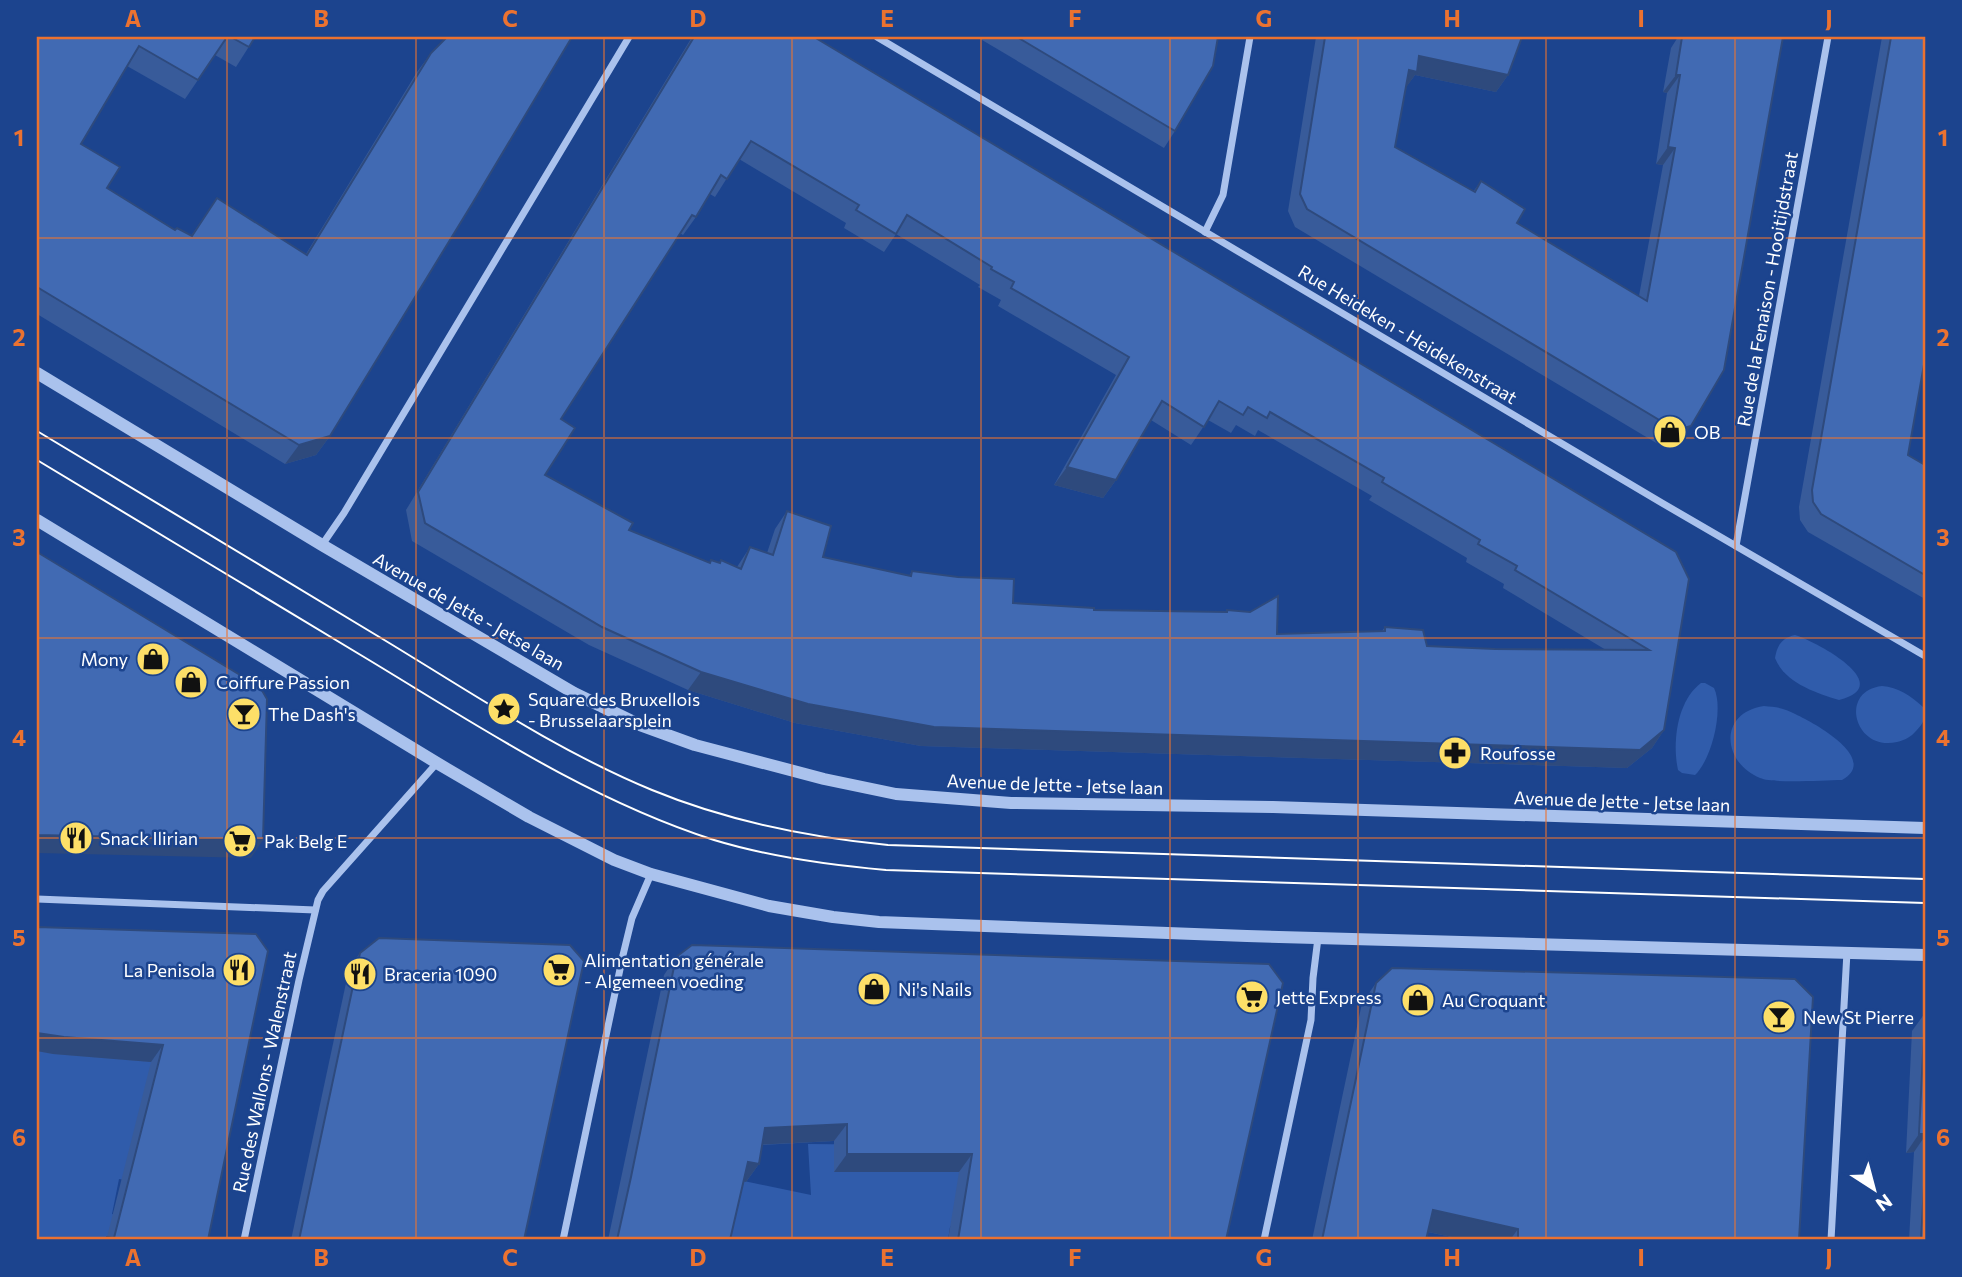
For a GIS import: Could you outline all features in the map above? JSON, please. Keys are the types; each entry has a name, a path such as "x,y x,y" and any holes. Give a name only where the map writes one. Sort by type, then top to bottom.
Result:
{"street":[{"path":"322,545 344,513 629,37"},
{"name":"Rue Heideken - Heidekenstraat","path":"877,37 1925,656"},
{"path":"1205,232 1223,195 1250,37"},
{"name":"Rue de la Fenaison - Hooitijdstraat","path":"1736,546 1828,37"},
{"name":"Avenue de Jette - Jetse laan","path":"37,373 574,693 640,726 695,745 824,779 896,794 1011,803 1273,807 1925,828"},
{"path":"37,520 437,763 541,823 614,860 651,874 769,906 867,921 1925,955"},
{"path":"37,899 315,910 323,891 437,763"},
{"path":"563,1240 623,955 632,918 651,874"},
{"name":"Rue des Wallons - Walenstraat","path":"244,1240 315,910"},
{"path":"1264,1240 1311,1020 1318,937"},
{"path":"1831,1240 1847,952"}],"shaded area":[{"path":"1795,635 1847,664 1860,684 1855,693 1839,700 1811,690 1785,674 1775,658 1776,653 1783,640"},
{"path":"1701,683 1714,688 1718,708 1715,733 1707,758 1695,775 1678,770 1676,735 1686,700"},
{"path":"1882,686 1893,688 1914,699 1923,707 1925,714 1922,723 1912,735 1897,742 1882,743 1871,738 1862,730 1857,720 1856,709 1860,698 1868,690"},
{"path":"1764,706 1781,708 1795,714 1836,739 1853,760 1852,771 1842,780 1788,781 1767,780 1747,771 1732,750 1732,728 1749,710"},
{"path":"162,1044 126,1180 119,1179 112,1214 116,1215 131,1240 37,1240 37,1051 87,1056"},
{"path":"808,1144 1010,1146 950,1227 948,1240 707,1240 720,1176 811,1195"}],"building":[{"path":"37,37 227,37 198,80 139,46 81,144 120,167 107,188 175,230 177,228 192,236 217,198 307,255 431,53 447,37 572,37 330,436 299,445 37,287"},
{"path":"231,37 255,37 249,47"},
{"path":"694,37 814,37 1676,552 1689,579 1664,730 1640,750 934,727 808,704 701,672 602,627 425,523 418,492","holes":["751,141 859,205 856,210 896,234 907,215 1014,282 1011,288 1129,357 1067,467 1116,480 1162,401 1204,427 1219,401 1243,415 1248,407 1267,418 1270,412 1384,478 1382,482 1480,540 1478,544 1517,566 1515,570 1649,650 1427,646 1423,630 1385,627 1385,631 1277,634 1278,596 1250,612 1094,610 1013,603 1014,579 958,577 912,571 911,576 823,557 831,526 787,511 773,555 750,547 741,569 721,560 720,563 711,560 710,563 629,530 633,523 545,475 575,428 561,419 692,215 696,217 721,175 727,179"]},
{"path":"1017,37 1218,37 1213,66 1175,131"},
{"path":"1325,37 1522,37 1508,75 1419,56 1417,72 1409,70 1395,147 1475,192 1481,181 1525,209 1517,223 1647,301 1675,148 1668,147 1680,75 1676,75 1682,37 1783,37 1724,370 1691,426 1676,430 1307,209 1300,194"},
{"path":"1891,37 1925,37 1925,359 1908,455 1925,465 1925,575 1821,514 1813,502 1812,490"},
{"path":"37,552 260,687 267,699 263,840 37,835"},
{"path":"37,927 256,934 268,951 208,1240 106,1240 107,1237 114,1238 163,1045 37,1033"},
{"path":"379,938 570,945 584,961 524,1240 299,1240 360,953"},
{"path":"692,945 1269,964 1283,983 1226,1240 958,1240 972,1154 847,1154 847,1124 765,1128 759,1164 748,1162 730,1240 617,1240 676,957"},
{"path":"1392,968 1795,979 1813,997 1799,1240 1518,1240 1518,1229 1433,1210 1426,1240 1322,1240 1376,983"},
{"path":"1925,1013 1925,1134 1919,1134"},
{"path":"1925,1168 1925,1240 1921,1240"}],"tram line":[{"path":"37,431 546,738 652,790 738,819 828,837 888,845 1925,879"},
{"path":"37,460 532,758 667,823 714,840 756,851 821,863 886,870 1925,903"}],"place":[{"name":"OB","path":"1670,432"},
{"name":"Mony","path":"153,659"},
{"name":"Coiffure Passion","path":"191,682"},
{"name":"Square des Bruxellois - Brusselaarsplein","path":"504,709"},
{"name":"The Dash's","path":"244,714"},
{"name":"Roufosse","path":"1455,753"},
{"name":"Snack Ilirian","path":"76,838"},
{"name":"Pak Belg E","path":"240,841"},
{"name":"La Penisola","path":"239,970"},
{"name":"Alimentation générale - Algemeen voeding","path":"559,970"},
{"name":"Braceria 1090","path":"360,974"},
{"name":"Ni's Nails","path":"874,989"},
{"name":"Jette Express","path":"1252,997"},
{"name":"Au Croquant","path":"1418,1000"},
{"name":"New St Pierre","path":"1779,1017"}]}
